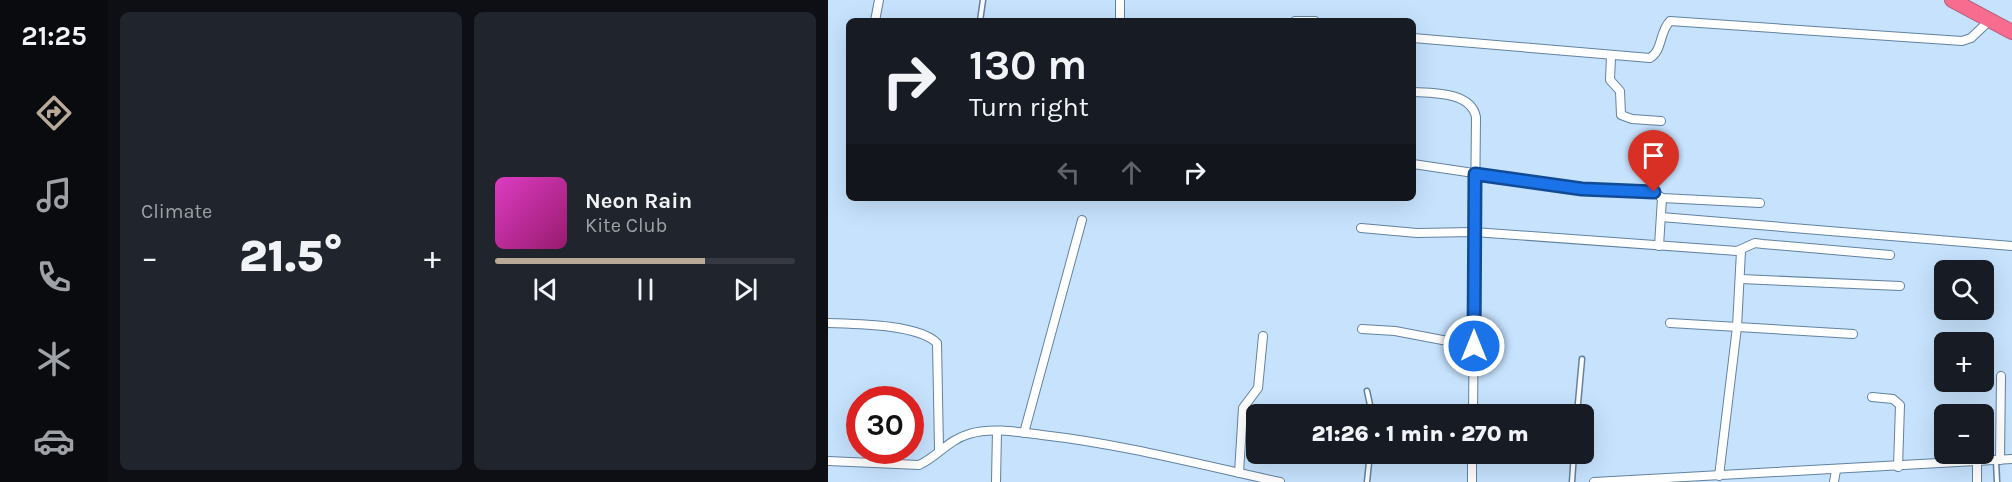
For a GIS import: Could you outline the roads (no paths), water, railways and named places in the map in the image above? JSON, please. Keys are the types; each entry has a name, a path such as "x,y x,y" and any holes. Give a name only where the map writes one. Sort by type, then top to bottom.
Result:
{"highway":[{"path":"1952,0 2012,32"}],"street":[{"path":"876,18 879,0"},
{"path":"1120,0 1120,18"},
{"path":"1416,38 1650,58 1654,55 1662,32 1670,21 1962,41 1971,38 1990,20"},
{"path":"1611,56 1610,80 1620,91 1621,115 1632,119 1661,121"},
{"path":"1416,92 1460,99 1475,110 1473,404"},
{"path":"1416,164 1582,189 1654,192 1662,198 1760,202"},
{"path":"1659,246 1662,198"},
{"path":"1661,217 2012,246"},
{"path":"1024,433 1082,220"},
{"path":"1361,228 1417,233 1474,232 1741,251 1755,243 1890,255"},
{"path":"1719,476 1737,327 1741,251"},
{"path":"1741,279 1900,286"},
{"path":"828,323 883,326 918,333 932,338 937,343 939,449"},
{"path":"1670,323 1853,334"},
{"path":"1362,328 1395,331 1474,346"},
{"path":"1239,473 1243,408 1258,388 1263,336"},
{"path":"1998,460 2001,376"},
{"path":"1872,397 1893,399 1900,405 1898,467"},
{"path":"996,482 997,431"},
{"path":"828,461 909,466 928,461 939,449 971,433 997,431 1115,445 1239,473 1247,479 1280,482"},
{"path":"1994,460 2012,459"},
{"path":"1472,464 1472,482"},
{"path":"1594,482 1719,476 1750,478 1938,464"},
{"path":"1977,464 1977,482"},
{"path":"1834,482 1836,470"}],"lane":[{"path":"980,18 983,0"},
{"path":"1578,404 1582,359"},
{"path":"1367,391 1370,404"},
{"path":"1997,482 1998,460"},
{"path":"1367,482 1369,464"},
{"path":"1572,482 1573,464"}]}
